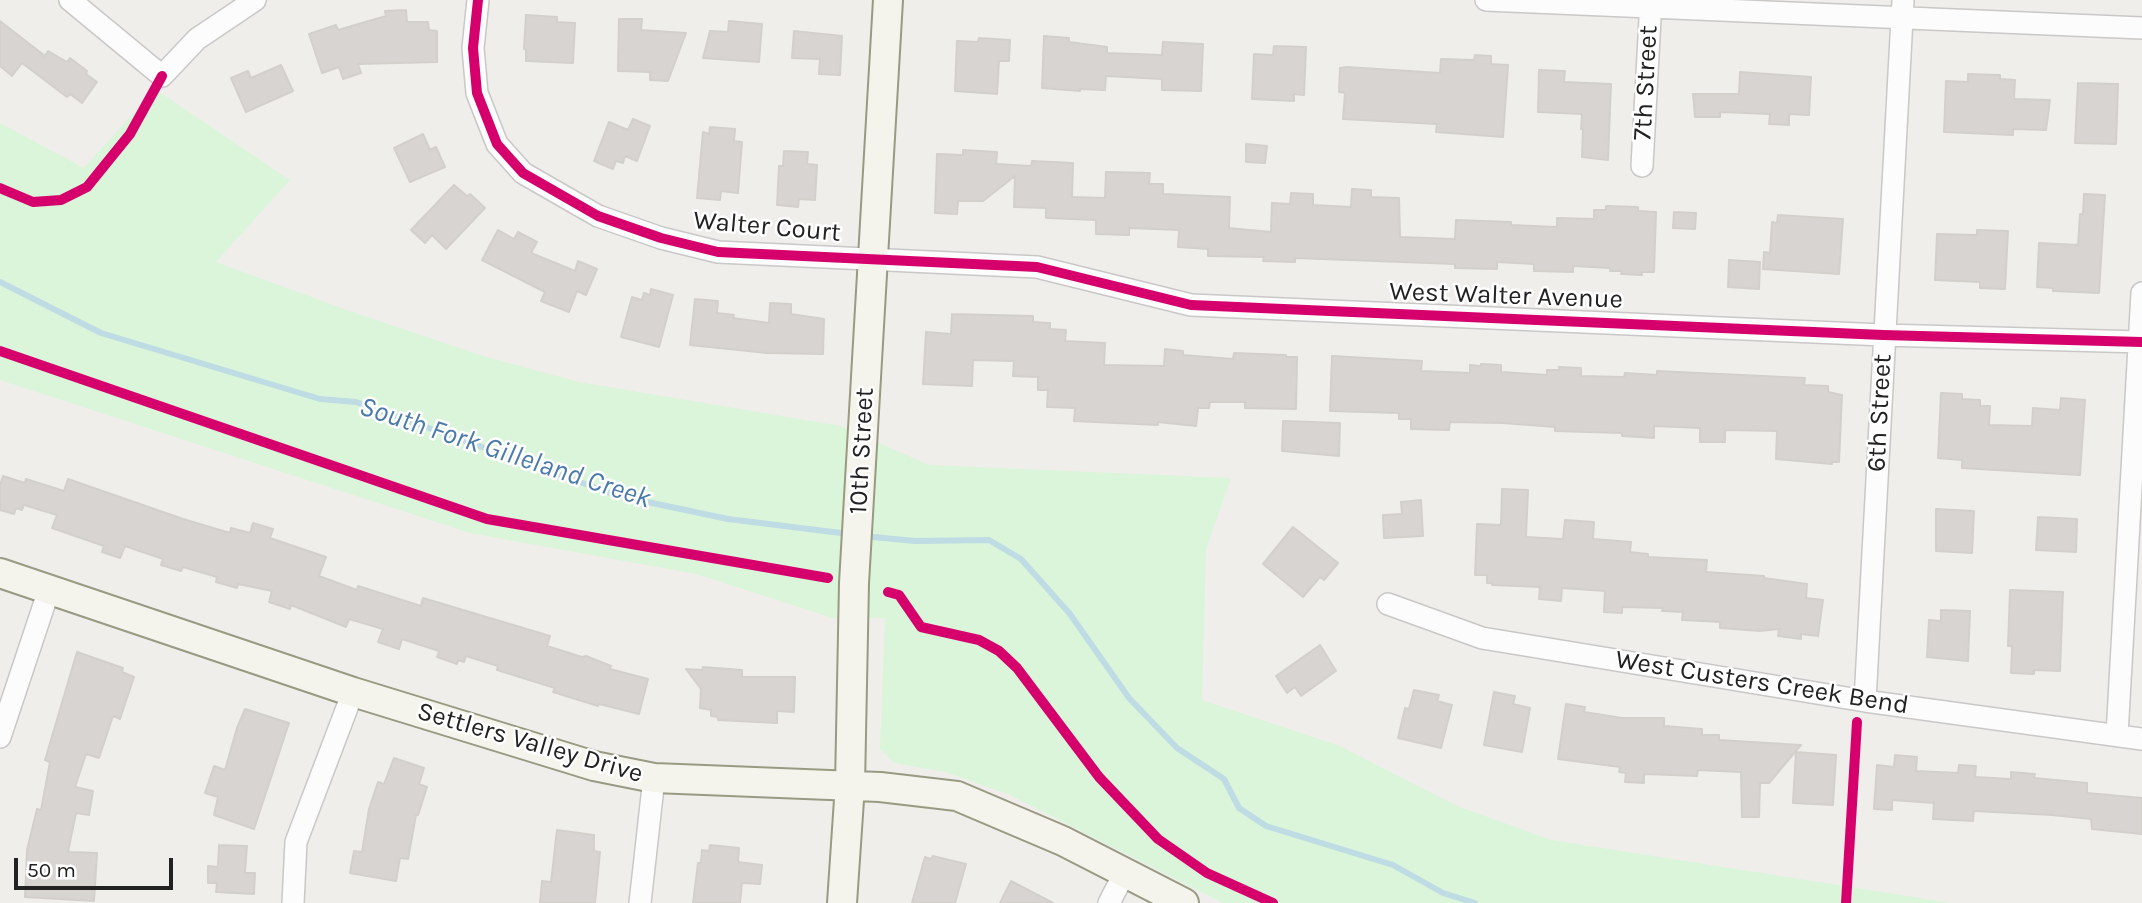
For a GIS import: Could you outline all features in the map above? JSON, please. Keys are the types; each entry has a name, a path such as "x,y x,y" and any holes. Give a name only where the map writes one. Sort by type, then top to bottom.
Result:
{"street":[{"path":"70,0 162,75 197,39 255,0"},
{"name":"Walter Court","path":"478,0 472,48 477,93 497,144 523,173 598,216 661,238 718,251 873,259"},
{"name":"10th Street","path":"842,903 850,785 855,575 888,0"},
{"path":"1486,0 1903,9 2142,28"},
{"name":"7th Street","path":"1642,166 1650,3"},
{"name":"6th Street","path":"1865,701 1903,9"},
{"name":"West Walter Avenue","path":"873,259 1037,267 1191,305 1884,335 2141,342"},
{"path":"2117,736 2142,293"},
{"name":"Settlers Valley Drive","path":"0,573 353,692 594,766 654,778 850,785 957,796 1063,841 1184,903"},
{"path":"0,737 49,590"},
{"name":"West Custers Creek Bend","path":"1388,604 1482,638 1865,701 2142,739"},
{"path":"293,903 296,842 353,692"},
{"path":"640,903 654,778"},
{"path":"1109,903 1125,872"}],"green space":[{"path":"155,89 290,180 216,262 483,356 579,382 841,426 929,465 1231,478 1206,549 1202,700 1340,746 1457,806 1552,840 1952,903 1223,903 1008,794 945,772 894,763 880,749 885,618 833,618 696,574 470,533 0,380 0,123 84,168"}],"building":[{"path":"406,10 407,22 428,22 429,30 437,31 437,62 358,64 361,73 343,79 339,67 322,73 309,34 336,25 338,30 386,16 385,11"},
{"path":"526,15 557,17 557,22 575,23 573,63 526,61"},
{"path":"619,19 642,19 641,30 686,33 668,81 650,80 650,72 618,71"},
{"path":"0,21 45,56 48,51 67,62 70,58 87,71 86,74 97,82 82,103 70,94 67,97 22,63 12,76 0,66"},
{"path":"729,21 762,24 759,62 703,58 710,31 728,32"},
{"path":"794,31 842,36 840,75 819,74 820,59 792,58"},
{"path":"1044,36 1069,38 1069,42 1107,47 1107,53 1162,55 1163,42 1203,44 1201,91 1162,90 1162,79 1106,76 1105,90 1042,88"},
{"path":"979,38 1010,40 1009,61 999,61 997,94 955,91 957,41 978,42"},
{"path":"1274,46 1306,47 1304,95 1294,94 1294,101 1252,99 1254,54 1273,55"},
{"path":"1475,55 1491,56 1491,64 1508,65 1503,137 1436,132 1437,124 1343,119 1345,93 1339,92 1340,68 1440,73 1441,59 1474,60"},
{"path":"281,65 293,91 246,112 231,78 248,71 251,78"},
{"path":"1539,70 1565,71 1564,82 1611,84 1608,160 1582,157 1582,114 1538,112"},
{"path":"1740,72 1811,77 1809,115 1789,114 1789,125 1769,124 1770,114 1720,112 1720,117 1695,117 1693,94 1739,94"},
{"path":"1968,74 2000,75 2000,79 2015,80 2014,99 2050,100 2046,130 2013,129 2013,135 1944,132 1946,81 1968,82"},
{"path":"2078,83 2118,84 2116,144 2075,143"},
{"path":"633,119 650,126 637,161 625,156 623,163 616,161 613,169 594,161 609,122 628,130"},
{"path":"710,127 735,129 734,141 742,142 738,193 721,191 720,200 697,198 703,132 709,134"},
{"path":"423,134 430,150 436,147 445,167 410,182 394,148"},
{"path":"1246,144 1267,146 1265,163 1246,162"},
{"path":"963,150 997,152 996,164 1031,166 1032,161 1073,163 1072,197 1105,198 1106,172 1150,173 1149,184 1163,184 1163,194 1230,197 1229,228 1271,232 1272,203 1290,204 1291,193 1313,194 1313,205 1351,207 1352,189 1371,190 1371,197 1399,198 1400,237 1455,239 1456,220 1557,227 1557,218 1594,219 1594,210 1606,210 1606,206 1638,207 1638,211 1656,212 1654,272 1642,272 1642,275 1621,274 1622,271 1610,271 1610,268 1573,266 1573,272 1534,271 1534,264 1497,262 1497,269 1455,268 1455,264 1295,258 1295,262 1263,261 1264,257 1208,256 1208,249 1178,247 1179,230 1129,228 1129,235 1096,234 1096,220 1046,218 1046,208 1014,207 1015,176 983,201 958,201 957,214 935,213 937,154 963,155"},
{"path":"784,151 808,152 807,164 817,165 815,200 799,199 798,207 777,205 779,166 783,166"},
{"path":"454,185 467,196 470,194 485,208 446,249 432,235 425,243 411,230"},
{"path":"2084,194 2105,195 2099,293 2053,291 2053,288 2037,287 2039,243 2078,245"},
{"path":"1674,212 1696,213 1695,229 1673,228"},
{"path":"1778,215 1843,219 1839,274 1763,269 1764,252 1770,253 1772,222 1777,223"},
{"path":"498,230 514,239 518,232 537,242 531,253 575,271 578,261 597,269 586,295 577,291 569,312 541,301 545,292 482,260"},
{"path":"1977,230 2008,231 2005,289 1980,288 1980,282 1935,280 1937,234 1977,235"},
{"path":"1729,260 1760,262 1759,289 1728,287"},
{"path":"651,289 673,295 659,347 621,337 632,297 642,300 644,293 650,295"},
{"path":"695,299 718,301 717,313 769,323 770,303 791,304 791,314 824,319 823,354 767,353 690,345"},
{"path":"952,314 1033,316 1033,322 1050,323 1050,329 1066,330 1065,341 1105,343 1104,365 1164,366 1165,349 1183,351 1183,355 1233,359 1234,353 1297,357 1296,409 1245,408 1245,402 1210,402 1209,408 1198,408 1196,426 1158,422 1158,425 1074,421 1075,408 1047,407 1048,390 1038,390 1038,377 1013,376 1014,361 973,360 972,386 923,384 926,332 951,334"},
{"path":"1332,356 1422,361 1421,371 1470,373 1470,365 1481,364 1501,365 1501,372 1547,375 1547,370 1559,370 1559,367 1581,368 1581,376 1624,377 1625,373 1657,375 1657,371 1805,378 1804,385 1828,386 1828,392 1842,395 1839,462 1832,464 1776,459 1777,431 1725,430 1725,442 1700,442 1700,428 1654,426 1654,438 1622,436 1622,433 1555,431 1555,427 1503,423 1450,422 1449,430 1411,429 1411,419 1399,419 1399,413 1330,411"},
{"path":"1941,393 1962,394 1962,399 1980,400 1980,406 1990,406 1989,425 2032,426 2033,408 2060,410 2061,398 2085,400 2080,475 1962,468 1962,460 1938,458"},
{"path":"1283,421 1340,423 1339,456 1282,451"},
{"path":"3,476 25,483 26,479 64,491 68,479 230,533 231,528 250,533 253,523 273,529 270,538 326,557 319,576 357,590 358,586 421,606 423,598 550,636 547,646 586,656 611,666 610,669 648,679 639,714 599,704 598,706 553,692 555,688 497,670 498,666 466,656 464,662 458,660 457,664 437,657 439,651 402,639 399,649 378,642 383,629 349,619 346,627 291,605 290,609 269,602 272,591 238,584 237,588 216,582 217,577 183,567 181,571 161,565 163,559 125,546 120,558 102,552 104,546 52,528 57,515 24,505 22,510 16,508 14,514 0,510 0,485"},
{"path":"1502,489 1528,490 1526,537 1563,539 1565,520 1594,522 1593,539 1631,542 1630,552 1648,554 1648,557 1707,560 1706,572 1764,576 1807,584 1806,598 1823,600 1818,636 1801,634 1801,639 1778,636 1779,629 1760,631 1720,628 1720,622 1682,620 1683,612 1662,611 1663,608 1622,607 1622,613 1604,612 1605,591 1562,588 1561,601 1539,599 1540,587 1487,583 1487,575 1475,575 1477,524 1501,525"},
{"path":"1421,500 1423,536 1384,538 1383,515 1402,514 1401,502"},
{"path":"1936,509 1974,511 1972,553 1936,551"},
{"path":"2038,517 2077,519 2076,552 2036,550"},
{"path":"1293,527 1338,563 1324,580 1320,577 1303,597 1263,564"},
{"path":"2010,590 2063,592 2060,671 2011,673 2012,646 2008,646"},
{"path":"1941,610 1970,611 1968,661 1927,657 1929,620 1941,621"},
{"path":"1320,645 1336,671 1301,696 1295,687 1287,693 1276,676"},
{"path":"77,652 123,668 122,672 134,677 120,719 113,716 99,758 86,754 75,787 93,791 89,815 76,813 68,852 97,853 94,901 25,897 27,850 37,809 41,810 50,762 45,760"},
{"path":"703,667 742,670 742,677 795,677 794,712 777,711 777,723 718,720 718,717 711,716 711,710 700,708 701,689 686,669 702,670"},
{"path":"1414,690 1439,695 1437,701 1452,705 1441,748 1398,738 1405,708 1409,709"},
{"path":"1494,692 1515,696 1513,704 1530,708 1522,752 1484,745"},
{"path":"1566,704 1585,707 1584,712 1622,718 1664,718 1664,726 1702,729 1702,735 1719,735 1719,740 1801,745 1769,783 1760,783 1759,817 1742,817 1741,772 1698,770 1697,776 1644,774 1644,783 1625,782 1626,773 1619,772 1620,767 1558,759"},
{"path":"245,709 289,723 254,829 214,815 218,797 205,793 214,766 225,770"},
{"path":"1796,752 1836,755 1833,805 1793,803"},
{"path":"1895,755 1917,757 1916,771 1958,773 1959,765 1976,766 1975,777 2011,779 2011,772 2035,774 2034,778 2087,783 2087,793 2142,798 2142,834 2092,829 2091,819 2052,815 1974,811 1973,821 1933,819 1934,803 1892,800 1892,810 1874,809 1877,765 1894,767"},
{"path":"394,758 424,768 419,784 427,787 416,815 408,859 400,858 396,881 350,873 354,851 362,852 369,809 378,782 384,784"},
{"path":"557,830 594,835 594,851 600,852 595,903 540,903 542,881 551,882"},
{"path":"219,845 247,846 245,873 255,873 254,894 216,892 217,883 208,883 208,866 218,867"},
{"path":"710,845 739,848 738,862 762,865 760,884 742,883 740,903 693,903 698,863 701,863 702,850 709,851"},
{"path":"933,856 966,864 955,903 912,903 925,857 931,859"},
{"path":"1011,881 1053,903 1000,903"}],"waterway":[{"name":"South Fork Gilleland Creek","path":"0,282 101,333 320,399 356,402 619,496 728,519 849,534"},
{"name":"South Fork Gilleland Creek","path":"863,536 915,541 989,540 1021,559 1070,614 1129,698 1177,748 1224,779 1239,808 1266,826 1393,865 1443,893 1475,903"}],"cycle path":[{"path":"478,0 473,48 477,93 497,144 523,173 598,216 661,238 718,252 1037,267 1191,305 1883,335 2142,342"},
{"path":"0,188 33,202 61,200 87,187 130,134 162,76"},
{"path":"0,351 487,519 828,578"},
{"path":"888,592 899,595 921,627 979,640 999,651 1017,668 1099,777 1158,839 1207,873 1273,903"},
{"path":"1846,903 1857,722"}]}
